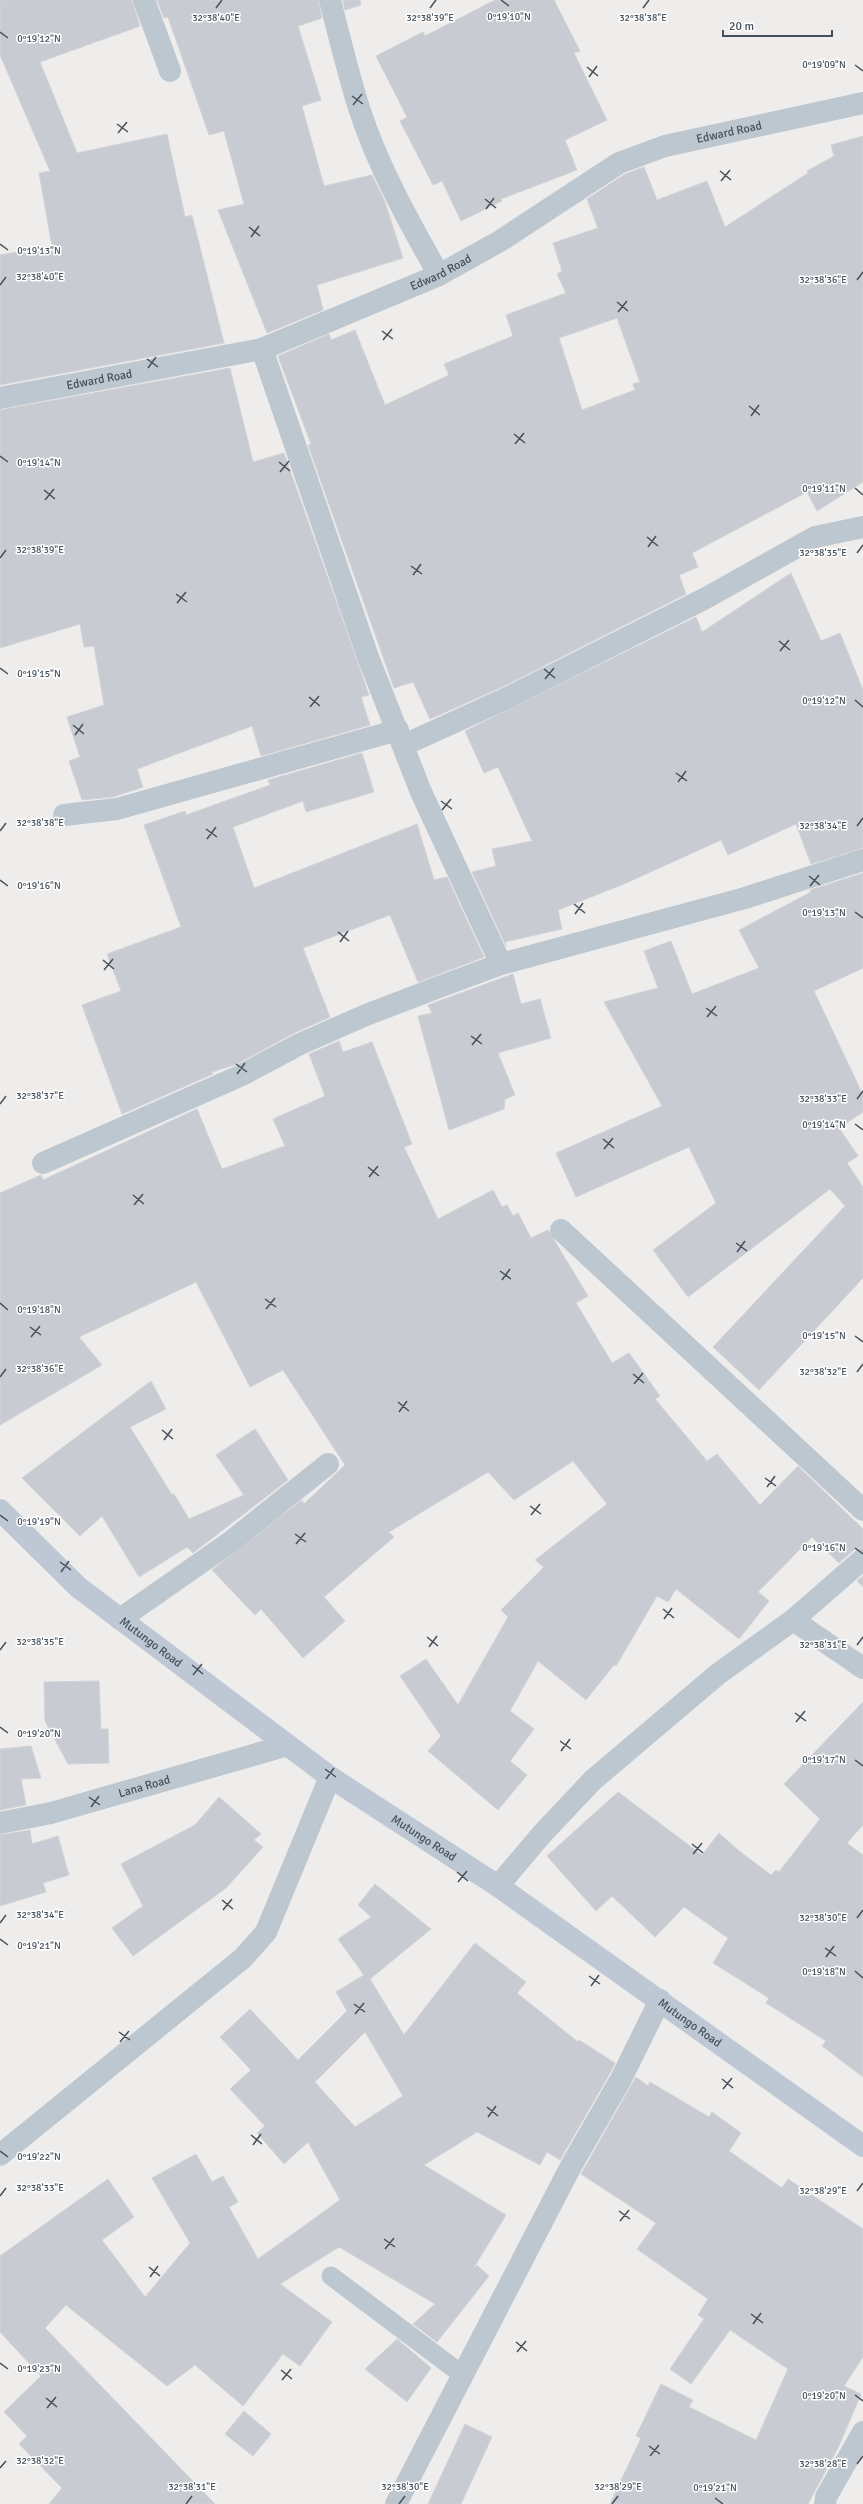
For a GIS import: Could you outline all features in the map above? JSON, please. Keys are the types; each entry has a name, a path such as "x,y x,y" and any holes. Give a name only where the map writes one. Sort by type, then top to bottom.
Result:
{"main road":[{"name":"Mutungo Road","path":"0,1510 78,1587 330,1777 498,1886 863,2146"}],"street":[{"path":"144,0 170,71"},
{"path":"330,0 362,116 413,230 439,275"},
{"name":"Edward Road","path":"0,398 262,349 439,275 500,241 619,163 665,146 863,103"},
{"path":"262,349 368,658 401,738 421,792 501,964"},
{"path":"64,815 118,809 401,738 507,698 704,599 815,537 863,527"},
{"path":"43,1164 242,1075 300,1044 366,1015 501,964 745,898 863,860"},
{"path":"561,1230 863,1510"},
{"path":"120,1619 229,1543 328,1464"},
{"path":"498,1886 542,1834 593,1780 718,1674 793,1620 863,1559"},
{"path":"793,1620 863,1668"},
{"name":"Lana Road","path":"0,1823 51,1813 288,1745"},
{"path":"0,2155 209,1987 248,1953 266,1932 330,1777"},
{"path":"396,2504 572,2166 621,2079 660,2000"},
{"path":"825,2504 826,2496 863,2432"}],"lane":[{"path":"331,2276 464,2376"}],"building":[{"path":"0,0 132,0 140,26 40,62 77,153 167,134 185,217 192,215 224,343 0,385 0,255 52,246 39,173 50,171 0,55"},
{"path":"157,0 318,0 322,18 298,26 321,100 302,106 324,186 372,175 385,202 403,258 317,285 323,310 267,333 218,210 244,204 224,131 209,135 168,17 164,18"},
{"path":"343,0 360,0 361,5 345,10"},
{"path":"495,0 554,0 580,51 574,53 607,120 565,140 577,170 501,199 502,201 461,221 442,181 433,185 400,121 407,117 376,56 423,32 425,36"},
{"path":"863,136 863,482 817,511 807,492 692,553 698,567 679,575 686,594 502,687 430,719 413,682 394,688 308,445 311,444 278,356 329,334 331,340 355,330 385,405 449,375 444,364 513,336 506,315 566,293 557,274 562,271 553,243 598,228 587,199 625,174 644,167 657,200 707,181 725,227 808,173 807,171 834,156 831,145","holes":["617,318 640,382 633,384 635,390 582,410 559,338"]},
{"path":"230,368 253,462 284,453 369,695 361,697 370,725 261,756 252,726 137,769 143,787 113,797 82,800 69,761 80,757 67,717 104,705 94,646 84,647 80,624 0,648 0,410"},
{"path":"791,573 821,641 840,633 863,690 863,848 811,864 796,824 728,855 721,840 624,884 558,910 562,929 505,942 506,946 472,872 496,866 492,849 532,841 498,767 484,773 465,731 696,617 702,632"},
{"path":"362,753 374,792 306,812 303,801 233,827 254,888 417,824 434,880 447,877 484,957 418,982 390,915 303,948 330,1017 294,1033 237,1064 212,1072 213,1074 122,1114 82,1005 121,991 107,954 181,927 144,825 185,811 186,815 270,785 268,780"},
{"path":"863,873 863,968 814,991 863,1095 863,1112 839,1128 858,1156 847,1163 863,1187 863,1278 759,1390 713,1347 845,1206 830,1189 688,1297 653,1250 716,1203 689,1147 576,1197 556,1153 662,1106 604,1002 658,988 644,951 671,941 692,994 759,968 739,930 811,892 810,890"},
{"path":"513,974 521,1004 540,999 551,1038 498,1053 515,1095 505,1099 504,1109 449,1130 418,1016 432,1013 428,1005"},
{"path":"339,1041 343,1052 372,1042 412,1144 404,1147 438,1219 493,1190 502,1207 507,1205 513,1216 518,1213 531,1238 548,1230 588,1296 576,1303 612,1363 629,1353 660,1396 655,1399 707,1461 717,1454 760,1505 798,1466 863,1529 863,1547 855,1549 839,1563 812,1537 758,1592 769,1601 739,1639 676,1589 668,1602 657,1596 616,1666 614,1665 586,1700 538,1661 510,1711 534,1729 510,1761 527,1775 498,1810 428,1751 441,1736 400,1676 426,1659 458,1705 508,1617 501,1610 544,1567 535,1560 607,1504 573,1461 514,1500 488,1472 389,1532 394,1537 324,1597 345,1621 303,1658 261,1609 255,1615 212,1570 302,1500 304,1504 345,1465 283,1370 250,1387 196,1282 79,1337 102,1365 0,1425 0,1193 41,1175 43,1180 197,1109 222,1169 285,1146 273,1119 325,1096 309,1054"},
{"path":"151,1381 166,1409 130,1427 172,1495 174,1494 189,1519 244,1495 216,1455 255,1429 288,1480 193,1553 187,1547 139,1577 102,1516 80,1536 22,1478"},
{"path":"863,1576 863,1587 857,1581"},
{"path":"99,1681 101,1729 108,1729 109,1763 68,1764 45,1721 44,1682"},
{"path":"863,1702 863,1825 847,1843 863,1855 863,2077 822,2046 826,2041 766,2003 769,1998 713,1963 728,1938 684,1907 655,1937 612,1896 596,1911 547,1856 618,1792 702,1855 719,1833 738,1850 771,1875 776,1870 779,1872 820,1819 784,1784"},
{"path":"31,1746 41,1778 21,1779 26,1805 0,1810 0,1749"},
{"path":"219,1797 261,1834 254,1840 263,1847 226,1888 133,1956 112,1928 143,1906 121,1864 195,1825"},
{"path":"30,1830 32,1844 58,1836 69,1875 43,1883 46,1892 0,1906 0,1835"},
{"path":"375,1884 431,1929 370,1979 404,2035 475,1943 526,1982 517,1993 578,2042 579,2040 615,2063 610,2073 560,2160 547,2152 540,2165 477,2132 424,2165 506,2215 473,2269 477,2265 489,2276 437,2342 413,2324 435,2304 339,2247 280,2284 332,2322 300,2366 283,2354 243,2406 195,2365 167,2386 66,2305 45,2328 215,2504 49,2504 62,2488 19,2444 27,2436 4,2412 41,2376 0,2332 0,2256 108,2179 134,2217 102,2240 145,2297 190,2243 152,2178 196,2154 212,2182 223,2176 238,2202 229,2207 258,2259 340,2200 308,2142 284,2164 257,2133 265,2126 230,2089 251,2070 220,2037 250,2009 298,2060 347,2011 336,1992 364,1975 338,1939 371,1917 358,1905","holes":["365,2032 403,2096 355,2127 315,2082"]},
{"path":"636,2077 648,2086 650,2082 709,2117 712,2112 741,2133 729,2151 782,2188 788,2179 863,2229 863,2357 844,2386 861,2394 839,2446 808,2504 610,2504 641,2438 636,2436 661,2384 693,2400 689,2407 756,2440 788,2369 730,2330 691,2384 670,2369 704,2319 698,2315 708,2299 637,2249 656,2223 581,2174"},
{"path":"397,2339 431,2368 407,2402 365,2369"},
{"path":"244,2411 271,2434 253,2456 225,2434"},
{"path":"465,2424 492,2437 461,2504 428,2504"}]}
